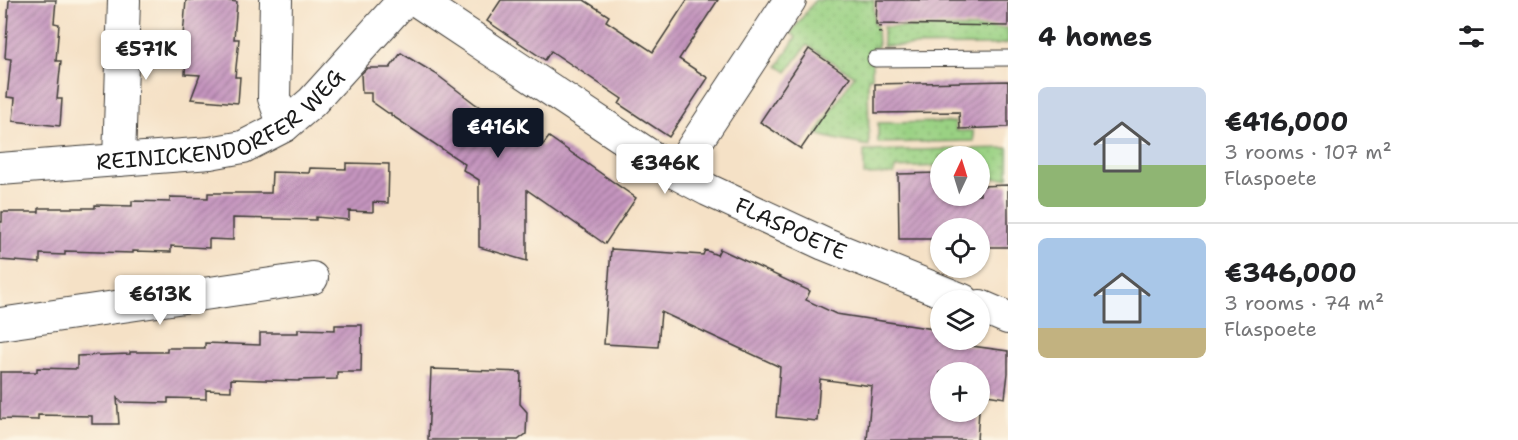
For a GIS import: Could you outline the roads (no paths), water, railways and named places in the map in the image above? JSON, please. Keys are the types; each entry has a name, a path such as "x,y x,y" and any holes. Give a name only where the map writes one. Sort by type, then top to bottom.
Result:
{"street":[{"path":"119,160 124,0"},
{"path":"276,0 274,98 284,126"},
{"name":"REINICKENDORFER WEG","path":"0,169 210,153 243,147 284,126 312,102 405,0"},
{"name":"FLASPOETE","path":"416,0 676,173 824,244 938,290"},
{"path":"676,173 790,0"},
{"path":"0,324 312,278"},
{"path":"990,310 1008,318"}],"lane":[{"path":"874,59 1008,58"}]}
